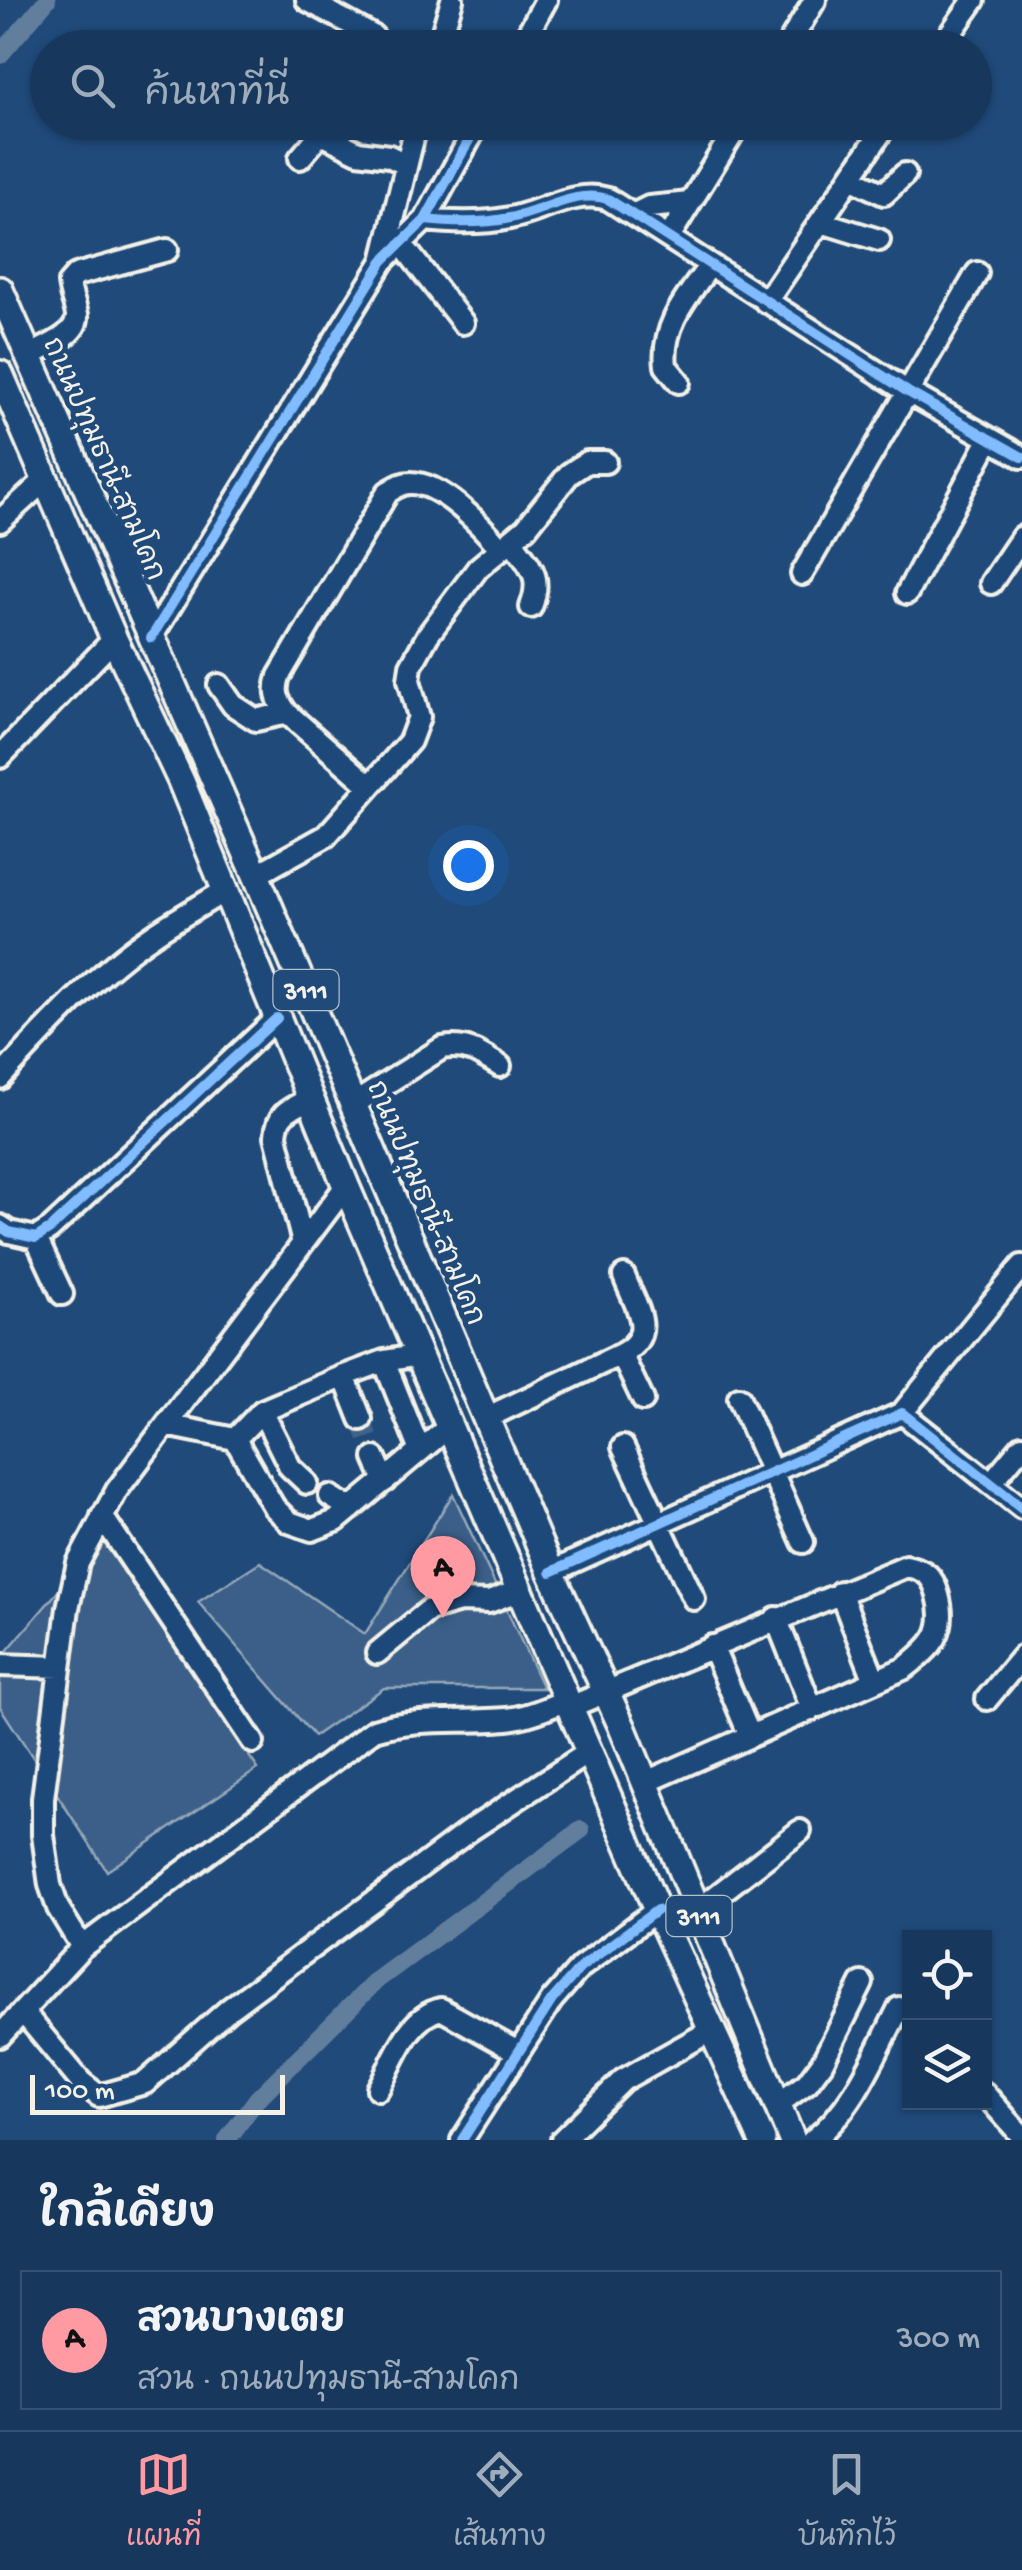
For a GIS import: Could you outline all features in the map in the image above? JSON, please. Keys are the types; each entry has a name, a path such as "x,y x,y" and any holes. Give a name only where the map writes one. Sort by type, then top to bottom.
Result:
{"main road":[{"name":"ถนนปทุมธานี-สามโคก","path":"0,290 606,1692 792,2140"},
{"name":"3111","path":"0,374 114,639 181,782 346,1186 657,1910 762,2140"}],"street":[{"path":"306,0 362,30"},
{"path":"443,30 452,0"},
{"path":"530,30 546,0"},
{"path":"797,30 815,0"},
{"path":"953,30 974,0"},
{"path":"300,158 315,140"},
{"path":"334,140 358,152 389,156 406,164"},
{"path":"383,260 412,140"},
{"path":"151,638 383,260 425,220 469,140"},
{"path":"669,237 729,140"},
{"path":"766,302 876,140"},
{"path":"850,178 884,194 905,174"},
{"path":"425,220 459,223 510,218 580,195 608,198 908,392 1022,457"},
{"path":"633,215 648,206 690,202"},
{"path":"821,222 879,240"},
{"path":"402,242 462,322"},
{"path":"29,356 76,325 78,317 69,282 76,275 167,250"},
{"path":"679,382 666,366 666,337 677,311 710,264"},
{"path":"802,574 977,273"},
{"path":"907,593 989,440"},
{"path":"256,875 326,836 410,741 419,717 409,680 411,666 428,635 478,568 526,528 578,465 604,462"},
{"path":"0,521 46,480"},
{"path":"370,786 286,713 278,702 276,688 279,676 388,492 414,482 431,487 472,516 535,575 538,587 531,608"},
{"path":"991,583 1022,537"},
{"path":"0,757 114,639"},
{"path":"219,685 232,706 256,720 286,713"},
{"path":"0,1078 60,1013 113,965 153,934 226,890"},
{"path":"0,1226 36,1238 50,1229 277,1018"},
{"path":"354,1104 442,1048 472,1048 500,1066"},
{"path":"303,1243 276,1136 276,1122 282,1114 310,1099"},
{"path":"82,1948 58,1908 50,1885 43,1835 43,1798 68,1608 78,1563 117,1490 346,1186"},
{"path":"36,1238 62,1294"},
{"path":"551,1572 902,1413 1022,1266"},
{"path":"486,1418 621,1354 640,1340 644,1329 624,1276"},
{"path":"235,1439 262,1411 384,1361 420,1354"},
{"path":"621,1354 643,1400"},
{"path":"384,1361 420,1451"},
{"path":"344,1376 361,1419"},
{"path":"738,1398 803,1542"},
{"path":"262,1411 290,1467 306,1483"},
{"path":"902,1413 1022,1508"},
{"path":"166,1425 235,1439 274,1507 289,1522 312,1530 336,1521 450,1426"},
{"path":"991,1484 1022,1446"},
{"path":"624,1448 694,1599"},
{"path":"375,1458 385,1480"},
{"path":"330,1496 351,1509"},
{"path":"102,1516 254,1742"},
{"path":"0,2036 82,1948 374,1730 396,1724 509,1719 569,1704 906,1566 922,1569 934,1580 944,1616 936,1638 905,1668 644,1783"},
{"path":"378,1652 430,1610 460,1601 489,1602 520,1590"},
{"path":"840,1592 876,1681"},
{"path":"776,1618 812,1709"},
{"path":"712,1646 750,1736"},
{"path":"987,1698 1022,1657"},
{"path":"0,1666 60,1667"},
{"path":"23,2012 82,2082 99,2096 145,2083 245,1997 469,1831 589,1752"},
{"path":"697,1910 800,1831"},
{"path":"462,2140 516,2051 580,1968 657,1910"},
{"path":"777,2104 807,2084 822,2063 862,1984"},
{"path":"813,2140 826,2130 855,2092 899,2008"},
{"path":"378,2089 416,2020 428,2012 441,2009 516,2051"},
{"path":"562,2140 622,2080 712,2030"},
{"path":"992,2103 1018,2135"}],"shaded area":[{"path":"453,1494 543,1688 384,1688 314,1736 198,1602 260,1562 365,1634"},
{"path":"102,1540 258,1769 107,1871 0,1707 0,1659"}],"waterway":[{"path":"0,55 47,0"},
{"path":"227,2140 257,2099 377,1980 581,1830"}],"tunnel":[{"path":"361,1419 375,1458"}],"cycle path":[{"path":"151,638 383,261 425,220 469,140"},
{"path":"425,220 489,221 571,199 608,199 908,392 1022,457"},
{"path":"0,1226 36,1238 50,1229 277,1018"},
{"path":"551,1572 902,1413 1022,1508"},
{"path":"462,2140 552,2000 580,1968 657,1910"}],"place":[{"name":"สวนบางเตย","path":"443,1618"}]}
